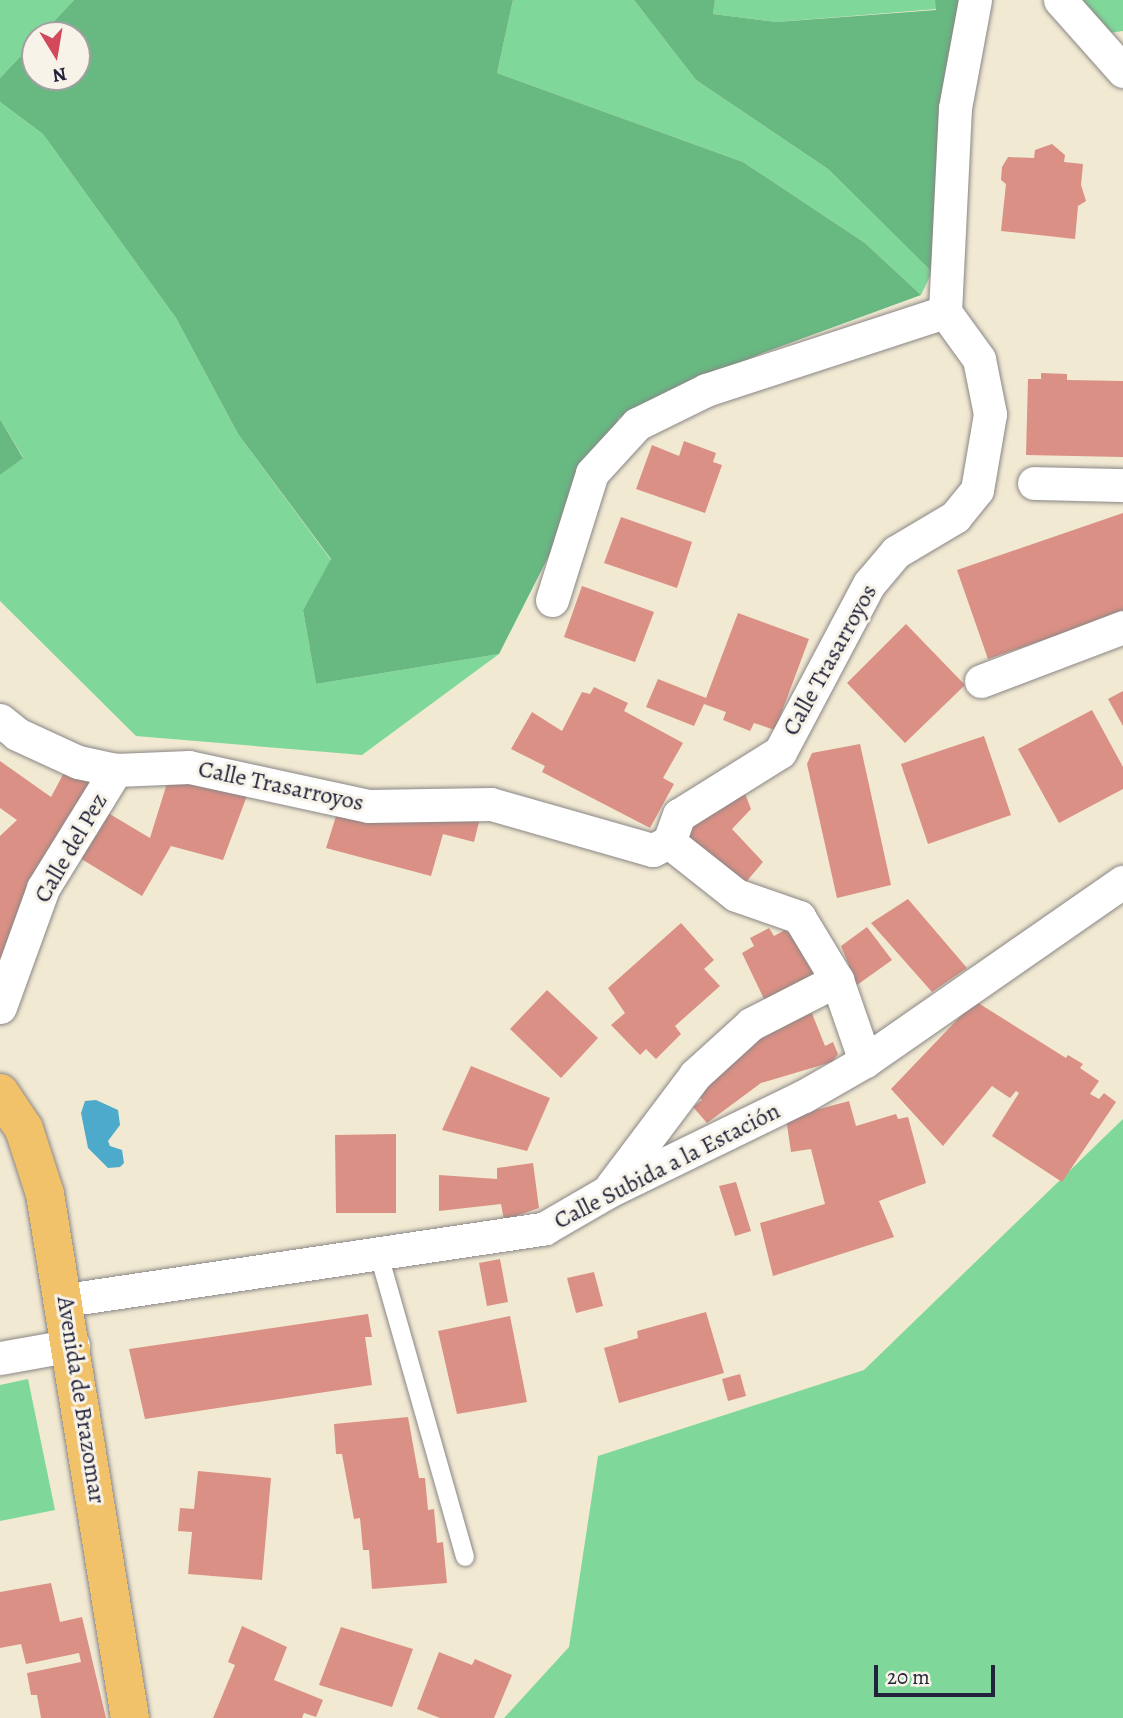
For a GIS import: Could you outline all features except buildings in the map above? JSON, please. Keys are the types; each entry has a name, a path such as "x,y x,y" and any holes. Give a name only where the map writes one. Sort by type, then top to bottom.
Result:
{"highway":[{"name":"Avenida de Brazomar","path":"0,1093 24,1129 46,1194 66,1300 130,1718"}],"street":[{"path":"552,600 592,473 637,424 706,390 945,312 955,108 975,0"},
{"path":"1060,0 1123,71"},
{"name":"Calle Trasarroyos","path":"0,720 17,734 78,762 116,770 188,767 368,806 491,804 653,850 670,842 678,815 780,752 869,584 896,552 955,517 977,490 990,414 979,359 945,312"},
{"path":"1034,482 1123,485"},
{"path":"981,681 1123,627"},
{"name":"Calle del Pez","path":"0,1007 43,888 116,770"},
{"path":"670,842 736,895 799,917 836,980 865,1061"},
{"name":"Calle Subida a la Estación","path":"66,1300 545,1228 607,1192 804,1096 865,1061 1123,882"},
{"path":"607,1192 695,1075 751,1024 836,980"},
{"path":"0,1358 73,1345"}],"lane":[{"path":"379,1255 465,1557"}],"green space":[{"path":"0,0 74,0 54,21 21,21 21,56 0,78"},
{"path":"74,0 513,0 497,73 743,162 865,243 921,295 760,354 619,418 499,654 316,684 303,610 331,559 238,434 176,318 43,134 0,102 0,78 21,56 21,91 91,91 91,21 54,21"},
{"path":"513,0 634,0 696,80 828,169 932,272 921,295 865,243 743,162 497,73"},
{"path":"634,0 715,0 713,14 777,22 936,10 935,0 963,0 932,272 828,169 696,80"},
{"path":"715,0 935,0 937,9 777,22 713,14"},
{"path":"1081,0 1123,0 1123,31 1109,33"},
{"path":"0,102 43,134 176,318 238,434 331,560 303,610 316,684 499,654 362,755 136,736 0,601 0,475 23,457 0,419"},
{"path":"0,419 23,458 0,475"},
{"path":"1123,1119 1123,1718 504,1718 569,1647 598,1456 864,1370"},
{"path":"28,1379 55,1510 0,1521 0,1385"}],"water":[{"path":"96,1100 118,1110 120,1125 108,1141 110,1146 122,1150 124,1163 120,1167 108,1168 88,1148 81,1113 85,1101"}]}
